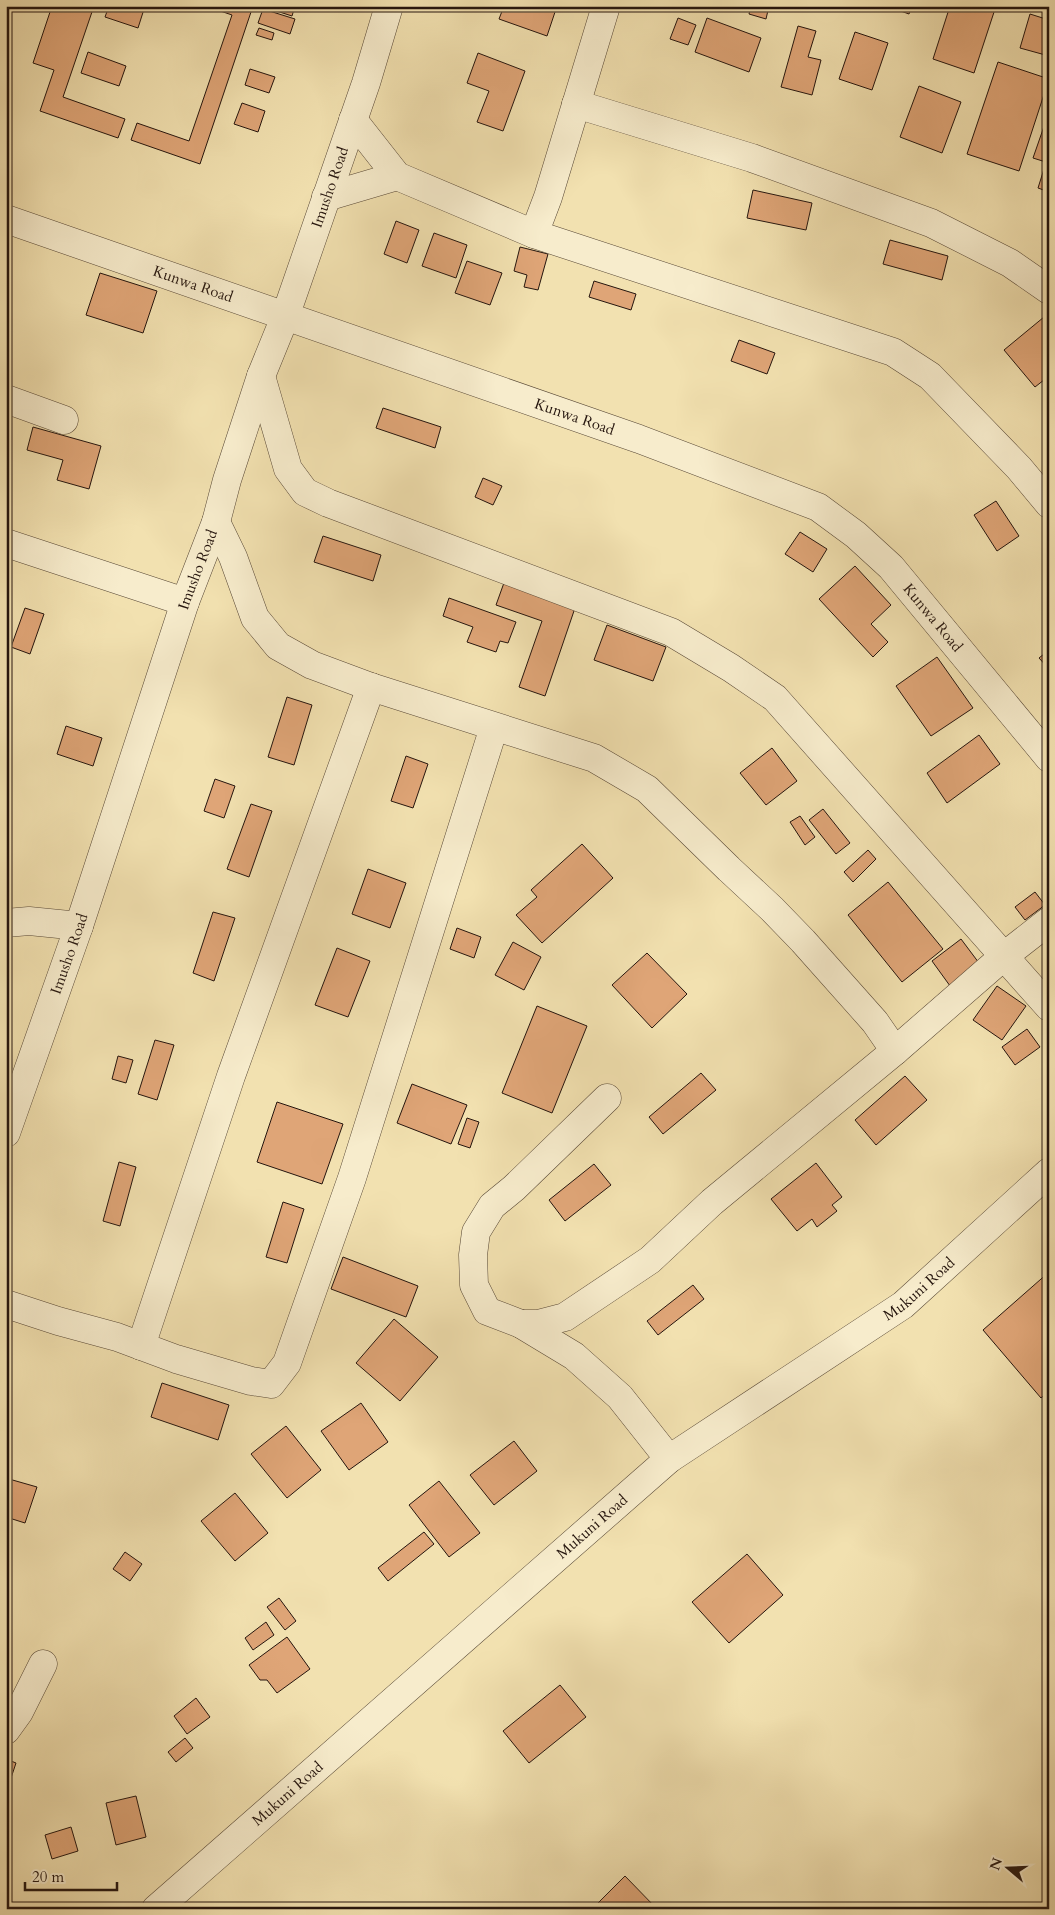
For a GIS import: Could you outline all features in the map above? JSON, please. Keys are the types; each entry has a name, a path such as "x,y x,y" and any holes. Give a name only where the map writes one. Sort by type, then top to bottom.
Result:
{"street":[{"name":"Imusho Road","path":"8,1122 79,926 185,602 216,522 227,480 261,376 285,317 390,6"},
{"path":"534,234 548,197 606,6"},
{"path":"576,104 752,158 931,224 1010,263 1049,290"},
{"path":"353,120 397,176 534,234 893,352 930,376 1019,468 1049,504"},
{"path":"326,197 397,176"},
{"name":"Kunwa Road","path":"6,219 639,439 818,507 856,535 891,567 1049,758"},
{"path":"261,376 288,469 305,492 328,503 671,632 731,668 775,698 1049,1007"},
{"path":"6,399 64,420"},
{"path":"216,522 233,556 256,618 278,646 312,665 371,688 594,758 647,789 803,941 875,1022 895,1051"},
{"path":"6,543 185,602"},
{"path":"141,1346 231,1076 371,688"},
{"path":"6,1304 251,1382 271,1384 287,1363 352,1178 494,727"},
{"path":"6,923 29,921 79,926"},
{"path":"521,1324 538,1324 565,1318 650,1260 712,1202 895,1051 1003,957 1049,921"},
{"path":"607,1098 514,1188 492,1206 476,1232 473,1255 474,1286 487,1312 521,1324 574,1356 620,1397 669,1459"},
{"name":"Mukuni Road","path":"156,1909 669,1459 903,1305 1049,1172"},
{"path":"6,1730 19,1712 43,1664"}],"building":[{"path":"52,6 94,6 63,97 125,119 118,138 40,111 54,70 33,63"},
{"path":"109,6 145,6 138,28 105,17"},
{"path":"206,6 253,6 200,164 131,140 137,123 189,141 232,15"},
{"path":"261,6 295,6 292,16"},
{"path":"504,6 557,6 547,36 499,19"},
{"path":"678,6 695,6 693,11"},
{"path":"751,6 769,6 766,19 749,14"},
{"path":"887,6 912,6 909,14"},
{"path":"950,6 996,6 974,73 933,59"},
{"path":"263,9 295,19 290,34 258,23"},
{"path":"1030,14 1049,20 1049,56 1020,48"},
{"path":"678,18 696,25 688,45 670,39"},
{"path":"707,18 761,38 749,72 695,52"},
{"path":"798,26 816,31 808,57 821,60 812,95 781,87"},
{"path":"259,28 274,33 272,40 256,35"},
{"path":"855,32 888,43 872,90 839,79"},
{"path":"88,52 126,66 119,86 81,73"},
{"path":"478,53 525,71 503,131 477,122 489,91 467,83"},
{"path":"998,62 1049,79 1019,171 967,154"},
{"path":"250,69 275,77 269,93 245,85"},
{"path":"919,86 961,102 942,153 900,137"},
{"path":"242,103 265,111 258,132 234,124"},
{"path":"1049,112 1049,163 1033,158"},
{"path":"1044,169 1049,171 1049,192 1038,188"},
{"path":"753,190 812,203 806,230 747,218"},
{"path":"396,221 419,230 407,263 384,254"},
{"path":"434,233 467,245 456,278 422,266"},
{"path":"890,240 948,256 942,280 883,264"},
{"path":"520,247 548,254 538,290 524,287 527,275 514,271"},
{"path":"467,261 502,273 490,305 455,293"},
{"path":"100,273 157,291 143,333 86,315"},
{"path":"594,281 636,294 631,310 589,297"},
{"path":"1044,317 1049,324 1049,376 1035,387 1004,350"},
{"path":"739,340 775,353 767,374 731,361"},
{"path":"383,408 441,427 435,448 376,428"},
{"path":"33,427 101,446 89,489 57,480 63,460 27,450"},
{"path":"483,478 502,486 493,505 475,497"},
{"path":"996,501 1019,536 997,551 974,515"},
{"path":"800,532 827,549 813,572 785,554"},
{"path":"323,536 381,555 373,581 314,562"},
{"path":"855,566 891,605 871,624 888,642 873,657 819,599"},
{"path":"505,580 576,605 545,696 519,687 542,621 496,605"},
{"path":"449,598 516,622 508,643 500,641 496,652 467,642 473,627 443,616"},
{"path":"25,608 44,614 30,654 11,647"},
{"path":"607,625 666,647 653,681 594,660"},
{"path":"1049,650 1049,669 1039,658"},
{"path":"937,657 973,708 931,736 896,686"},
{"path":"287,697 312,705 294,765 268,757"},
{"path":"66,726 102,738 93,766 57,754"},
{"path":"979,735 1000,764 947,803 927,773"},
{"path":"772,748 797,781 766,805 740,773"},
{"path":"406,756 428,764 413,808 391,801"},
{"path":"215,779 235,786 224,818 204,811"},
{"path":"251,804 272,811 249,877 227,869"},
{"path":"823,809 850,843 836,854 809,820"},
{"path":"800,816 815,837 805,845 790,822"},
{"path":"582,844 613,878 542,943 516,915 537,897 531,890"},
{"path":"868,850 876,859 853,882 844,872"},
{"path":"368,869 406,883 390,928 352,914"},
{"path":"888,882 943,949 902,982 848,915"},
{"path":"1035,892 1045,905 1025,920 1015,907"},
{"path":"213,912 235,918 214,981 193,973"},
{"path":"457,928 481,937 474,958 450,949"},
{"path":"961,939 982,967 953,990 932,961"},
{"path":"513,942 541,957 524,990 495,975"},
{"path":"337,948 370,961 348,1017 315,1005"},
{"path":"647,953 687,994 652,1028 612,985"},
{"path":"997,986 1026,1006 1002,1040 973,1020"},
{"path":"537,1006 587,1026 552,1113 502,1093"},
{"path":"1027,1029 1040,1047 1015,1065 1002,1047"},
{"path":"155,1040 174,1045 157,1100 138,1094"},
{"path":"118,1056 133,1060 126,1083 112,1079"},
{"path":"701,1073 716,1090 663,1134 649,1117"},
{"path":"905,1076 927,1100 876,1145 855,1120"},
{"path":"412,1084 467,1105 451,1144 397,1123"},
{"path":"277,1102 343,1124 322,1184 257,1162"},
{"path":"467,1118 479,1122 470,1148 458,1144"},
{"path":"119,1162 136,1167 120,1226 103,1221"},
{"path":"816,1163 842,1197 832,1205 837,1211 817,1227 812,1219 797,1231 771,1199"},
{"path":"594,1164 611,1185 565,1221 549,1200"},
{"path":"283,1202 304,1209 287,1263 266,1257"},
{"path":"343,1257 418,1286 406,1317 331,1289"},
{"path":"1049,1272 1049,1391 1041,1398 983,1330"},
{"path":"693,1285 704,1299 658,1335 647,1321"},
{"path":"394,1319 438,1357 400,1401 356,1363"},
{"path":"162,1383 229,1405 218,1440 151,1417"},
{"path":"361,1403 388,1442 349,1470 321,1431"},
{"path":"286,1426 321,1470 287,1498 251,1454"},
{"path":"514,1441 537,1471 494,1505 470,1475"},
{"path":"9,1479 37,1487 25,1523 6,1517 6,1488"},
{"path":"439,1481 480,1533 449,1557 409,1505"},
{"path":"235,1493 268,1533 235,1561 201,1521"},
{"path":"424,1532 434,1544 388,1581 378,1568"},
{"path":"125,1552 142,1564 130,1581 113,1569"},
{"path":"747,1554 783,1595 729,1643 692,1602"},
{"path":"279,1598 296,1621 285,1630 267,1607"},
{"path":"266,1622 274,1635 253,1650 245,1638"},
{"path":"287,1637 310,1669 277,1693 267,1680 260,1680 249,1665"},
{"path":"560,1685 586,1717 529,1763 503,1731"},
{"path":"196,1698 210,1717 187,1734 174,1716"},
{"path":"185,1738 193,1748 176,1762 168,1752"},
{"path":"6,1759 16,1763 6,1793"},
{"path":"136,1796 146,1837 116,1845 106,1803"},
{"path":"71,1827 78,1851 52,1859 45,1835"},
{"path":"625,1876 657,1909 592,1909"}]}
